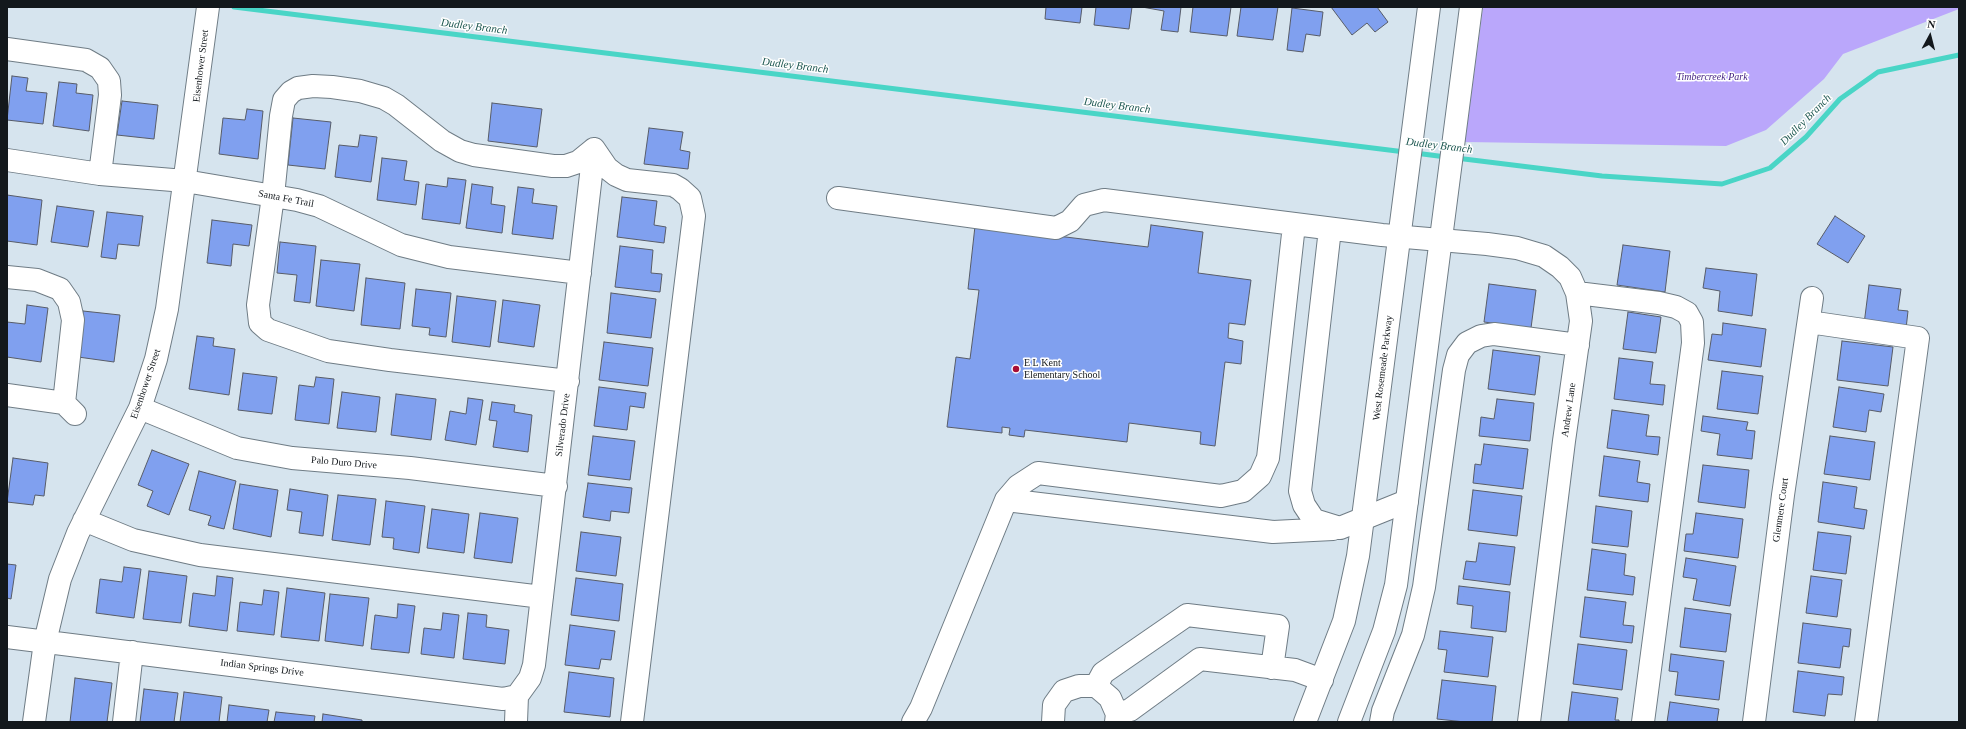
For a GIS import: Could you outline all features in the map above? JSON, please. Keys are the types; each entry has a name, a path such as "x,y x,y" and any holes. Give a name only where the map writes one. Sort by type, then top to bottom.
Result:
{"street":[{"name":"Eisenhower Street","path":"34,722 45,642 60,579 84,520 140,408 156,359 167,309 208,7"},
{"name":"West Rosemeade Parkway","path":"1305,722 1344,621 1358,556 1364,519 1429,7"},
{"path":"1349,722 1384,631 1396,584 1471,7"},
{"path":"7,49 86,60 100,68 109,80 110,95 100,174"},
{"path":"568,381 390,360 328,351 268,330 260,323 258,310 273,196 280,116 284,100 291,92 307,86 360,91 384,98 396,105 442,141 460,151 474,155 553,166 566,166 578,162 594,149 607,168 616,176 628,180 673,185 690,198 694,216 632,722"},
{"name":"Silverado Drive","path":"517,696 530,678 534,665 594,149"},
{"name":"Santa Fe Trail","path":"7,160 100,174 185,181 273,196 319,206 401,245 449,257 580,273"},
{"name":"Andrew Lane","path":"838,198 1056,228 1070,221 1084,204 1104,200 1294,225 1517,248 1544,256 1570,277 1577,293 1581,321 1564,441 1529,722"},
{"path":"913,722 921,708 1006,500 1018,486 1038,473 1221,496 1243,491 1260,476 1268,458 1294,225"},
{"path":"1330,229 1300,491 1304,504 1314,520 1340,528"},
{"path":"7,277 38,280 60,288 70,302 73,320 69,409 7,395"},
{"path":"1577,293 1659,303 1676,307 1687,313 1692,322 1693,343 1643,722"},
{"name":"Glenmere Court","path":"1759,721 1783,495 1812,298"},
{"path":"1808,322 1918,338 1866,722"},
{"path":"1381,722 1382,711 1413,635 1424,587 1454,370 1458,356 1466,343 1481,336 1494,334 1578,344"},
{"name":"Palo Duro Drive","path":"140,408 237,448 292,458 410,468 556,486"},
{"path":"1006,500 1273,532 1340,528 1407,501"},
{"path":"84,520 133,540 200,555 542,597"},
{"path":"1096,686 1103,673 1187,615 1278,626 1272,668"},
{"name":"Indian Springs Drive","path":"7,637 503,699 517,696"},
{"path":"124,722 132,652"},
{"path":"1051,722 1054,705 1064,691 1079,686 1096,686 1110,698 1116,718 1130,710 1200,659 1295,670 1322,680"},
{"path":"516,722 517,696"}],"green space":[{"name":"Timbercreek Park","path":"1483,7 1959,7 1959,9 1843,54 1824,79 1766,130 1726,146 1465,142"}],"building":[{"path":"1046,7 1082,7 1080,23 1045,19"},
{"path":"1096,7 1132,7 1129,29 1094,25"},
{"path":"1142,7 1181,7 1178,32 1161,30 1164,11"},
{"path":"1193,7 1231,7 1227,36 1190,32"},
{"path":"1241,7 1278,7 1273,40 1237,36"},
{"path":"1331,7 1377,7 1388,22 1375,32 1367,23 1352,35"},
{"path":"1292,8 1323,12 1320,36 1306,34 1303,52 1287,50"},
{"path":"12,76 28,78 26,91 47,93 43,124 7,120"},
{"path":"59,82 77,84 76,93 93,95 89,131 53,126"},
{"path":"122,101 158,105 154,139 117,135"},
{"path":"492,103 542,109 537,147 488,141"},
{"path":"247,109 263,111 258,159 219,154 223,118 245,120"},
{"path":"293,118 331,122 325,169 288,165"},
{"path":"649,128 683,132 680,150 690,152 688,169 644,164"},
{"path":"360,135 377,137 371,182 335,177 339,145 358,147"},
{"path":"382,158 407,161 404,180 419,182 416,205 377,200"},
{"path":"448,178 466,180 460,224 422,219 426,184 447,187"},
{"path":"472,184 493,187 491,204 505,206 502,233 466,228"},
{"path":"518,187 534,189 532,203 557,206 553,239 512,234"},
{"path":"7,195 42,200 37,245 7,241"},
{"path":"622,197 657,201 654,225 666,227 664,243 617,237"},
{"path":"57,206 94,211 88,247 51,242"},
{"path":"107,212 143,216 139,246 118,244 116,259 101,257"},
{"path":"1835,216 1865,236 1848,263 1817,244"},
{"path":"212,220 252,225 249,246 233,244 231,266 207,263"},
{"path":"1151,225 1203,232 1198,273 1251,280 1245,325 1229,323 1228,338 1243,341 1241,364 1225,362 1215,446 1200,444 1201,432 1129,423 1127,442 1025,430 1024,437 1009,435 1010,428 1002,427 1002,433 947,427 956,357 970,359 979,290 968,289 975,226 1148,247"},
{"path":"280,242 316,246 310,303 294,301 297,275 277,273"},
{"path":"1623,245 1670,251 1665,292 1617,285"},
{"path":"620,246 653,250 651,273 662,274 660,292 615,287"},
{"path":"321,260 360,264 354,311 316,306"},
{"path":"1706,268 1757,274 1752,316 1718,311 1720,291 1703,288"},
{"path":"366,278 405,283 400,329 361,325"},
{"path":"1489,284 1536,290 1531,328 1484,322"},
{"path":"1869,285 1901,289 1898,310 1908,311 1906,329 1864,324"},
{"path":"416,289 451,293 446,337 429,335 430,328 412,326"},
{"path":"611,293 656,299 651,338 607,333"},
{"path":"457,296 496,301 490,347 452,342"},
{"path":"503,300 540,305 534,347 498,342"},
{"path":"27,305 48,308 41,362 7,357 7,322 25,324"},
{"path":"83,311 120,315 114,362 78,357"},
{"path":"1628,312 1661,317 1656,353 1623,349"},
{"path":"1723,323 1766,329 1761,367 1708,360 1712,334 1722,335"},
{"path":"197,336 214,338 213,346 235,349 229,395 189,389"},
{"path":"1842,341 1893,347 1888,386 1837,380"},
{"path":"604,342 653,348 648,386 599,380"},
{"path":"1493,350 1540,356 1535,395 1488,389"},
{"path":"1619,358 1653,362 1650,384 1665,385 1663,405 1614,399"},
{"path":"1722,371 1763,376 1758,414 1717,409"},
{"path":"243,373 277,377 272,414 238,410"},
{"path":"316,377 334,379 329,424 295,420 299,385 314,387"},
{"path":"599,387 646,393 644,408 630,406 627,430 594,426"},
{"path":"1839,387 1884,394 1881,412 1869,410 1866,432 1833,427"},
{"path":"342,392 380,397 376,432 337,428"},
{"path":"396,394 436,399 431,440 391,435"},
{"path":"468,398 483,400 476,445 445,440 450,411 466,414"},
{"path":"1497,399 1534,403 1530,441 1479,436 1481,417 1494,419"},
{"path":"492,402 515,405 514,412 532,415 528,452 493,447 497,421 489,420"},
{"path":"1612,410 1649,415 1646,436 1660,437 1658,455 1607,448"},
{"path":"1703,416 1748,422 1746,430 1755,431 1752,459 1717,455 1720,434 1701,431"},
{"path":"593,436 635,441 630,480 588,475"},
{"path":"1830,436 1875,442 1870,480 1824,474"},
{"path":"1484,444 1528,449 1523,489 1473,483 1475,464 1481,465"},
{"path":"152,450 189,464 169,515 147,506 153,491 138,485"},
{"path":"1604,456 1640,461 1637,482 1650,484 1648,502 1599,496"},
{"path":"13,458 48,463 44,496 35,495 33,505 7,502"},
{"path":"1703,465 1749,470 1745,508 1698,502"},
{"path":"199,471 236,481 224,529 208,525 211,516 189,510"},
{"path":"1823,482 1857,487 1854,508 1867,510 1864,529 1818,522"},
{"path":"588,483 632,488 629,513 611,511 610,521 583,517"},
{"path":"240,484 278,490 271,537 233,529"},
{"path":"290,489 328,495 323,536 299,533 302,512 287,510"},
{"path":"1473,490 1522,496 1517,536 1468,530"},
{"path":"338,495 376,499 370,545 332,540"},
{"path":"386,501 425,506 419,553 393,549 394,538 382,537"},
{"path":"1596,506 1632,511 1628,547 1592,543"},
{"path":"432,509 469,514 464,553 427,548"},
{"path":"480,513 518,518 512,563 474,558"},
{"path":"1696,513 1743,519 1738,558 1684,551 1686,534 1693,534"},
{"path":"581,532 621,537 616,576 576,571"},
{"path":"1818,532 1851,536 1846,574 1813,570"},
{"path":"1479,543 1515,547 1510,585 1463,579 1466,561 1476,562"},
{"path":"1592,549 1626,554 1624,575 1635,577 1633,595 1587,590"},
{"path":"1686,558 1736,566 1730,606 1693,600 1697,579 1683,577"},
{"path":"7,564 16,565 11,599 7,598"},
{"path":"124,567 141,569 134,618 96,613 100,579 122,582"},
{"path":"149,571 187,576 181,623 143,619"},
{"path":"217,576 233,578 227,631 189,626 193,593 215,596"},
{"path":"1811,576 1842,580 1837,617 1806,613"},
{"path":"576,578 623,584 619,621 571,615"},
{"path":"1459,586 1510,592 1506,632 1471,628 1473,606 1457,604"},
{"path":"287,588 325,593 319,641 281,637"},
{"path":"264,590 279,592 274,635 237,631 240,602 262,605"},
{"path":"330,594 369,598 363,646 325,641"},
{"path":"1585,597 1626,602 1623,625 1634,626 1632,643 1580,637"},
{"path":"398,604 415,606 409,653 371,649 375,615 397,618"},
{"path":"1685,608 1731,614 1726,652 1680,647"},
{"path":"443,613 459,615 454,658 421,654 424,628 441,630"},
{"path":"468,613 487,615 486,627 509,630 505,664 463,659"},
{"path":"1803,623 1851,629 1849,647 1843,646 1840,668 1798,663"},
{"path":"570,625 615,631 611,660 601,659 599,669 565,665"},
{"path":"1440,631 1493,637 1488,677 1444,672 1447,650 1438,649"},
{"path":"1578,644 1627,650 1622,690 1573,684"},
{"path":"1671,654 1724,661 1719,700 1675,695 1678,672 1669,671"},
{"path":"1798,671 1844,677 1842,695 1828,694 1825,716 1793,712"},
{"path":"569,672 614,678 610,717 564,712"},
{"path":"75,678 112,683 107,722 70,722"},
{"path":"1442,680 1496,686 1492,722 1465,722 1437,719"},
{"path":"144,689 178,693 174,722 140,722"},
{"path":"184,692 222,697 219,722 180,722"},
{"path":"1572,692 1618,698 1615,720 1619,720 1619,722 1568,722"},
{"path":"1670,702 1719,709 1717,722 1667,722"},
{"path":"229,705 269,710 267,722 227,722"},
{"path":"276,712 315,716 314,722 274,722"},
{"path":"323,714 362,720 362,722 322,722"}],"waterway":[{"name":"Dudley Branch","path":"234,7 1405,152"},
{"name":"Dudley Branch","path":"1456,158 1602,176 1722,184 1770,168 1806,137 1840,99 1878,72 1959,55"},
{"name":"Dudley Branch","path":"1415,153 1446,157"}],"place":[{"name":"E L Kent Elementary School","path":"1016,369"}]}
